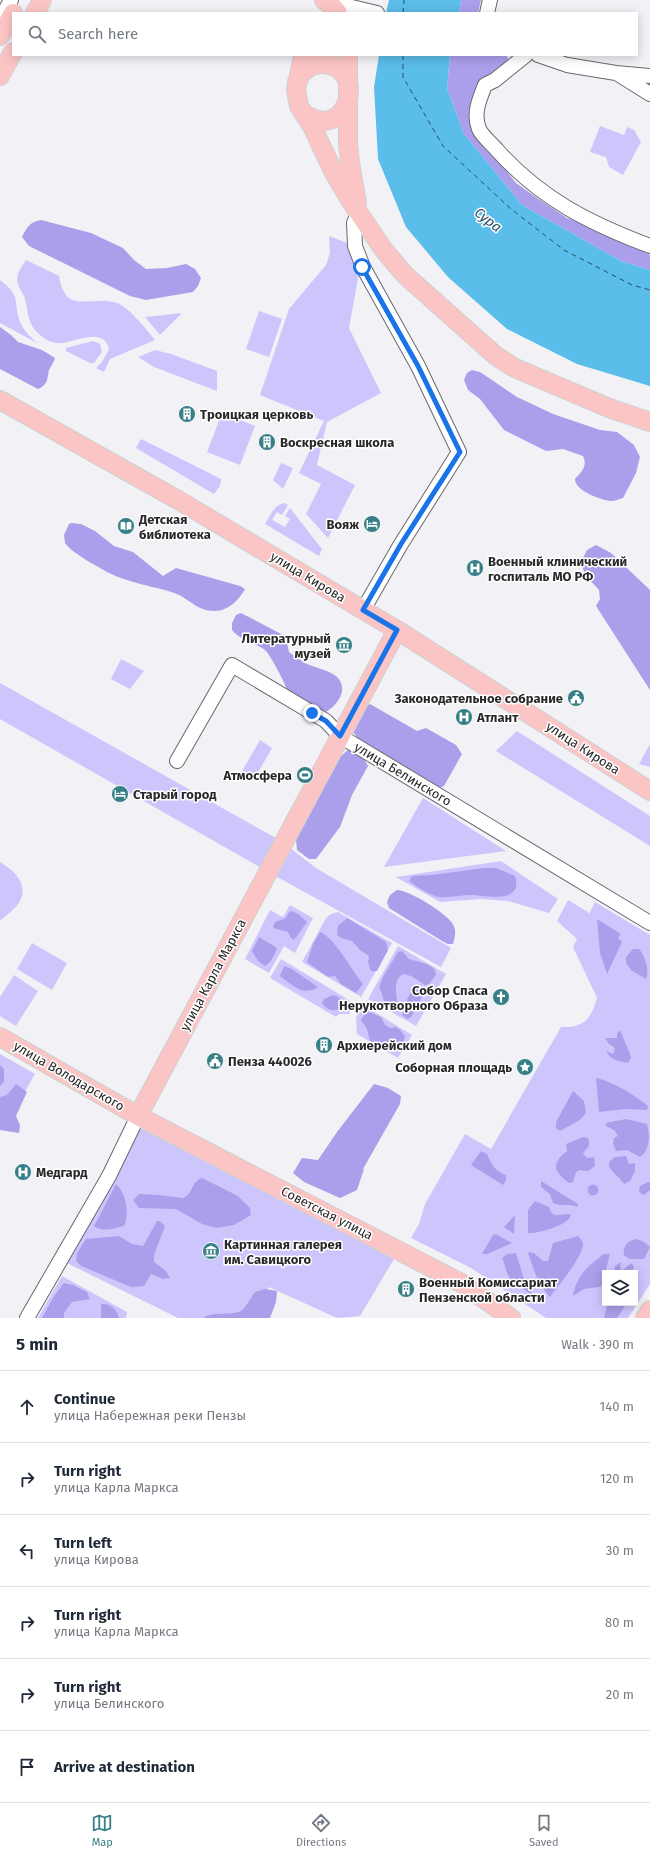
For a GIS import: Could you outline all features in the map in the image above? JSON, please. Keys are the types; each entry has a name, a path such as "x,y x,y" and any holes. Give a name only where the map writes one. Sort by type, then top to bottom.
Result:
{"main road":[{"path":"14,12 20,0"},
{"path":"36,12 42,0"},
{"path":"0,36 12,15"},
{"path":"0,76 12,54"},
{"path":"303,56 297,83 296,98 303,113 312,126 337,179 350,200 359,211 374,238 405,275 490,351 515,368 608,408 650,422"},
{"path":"348,56 348,137 350,163 359,211"},
{"path":"297,83 304,70 309,66 322,64 341,71 345,76 349,90 346,105 340,114 335,118 323,121 316,120 303,113"},
{"path":"573,392 650,409"},
{"name":"улица Кирова","path":"0,400 178,500 397,630 650,791"},
{"name":"улица Карла Маркса","path":"138,1116 397,630"},
{"name":"улица Володарского","path":"0,1036 138,1116"},
{"name":"Советская улица","path":"138,1116 463,1284 511,1318"},
{"path":"645,1318 650,1310"}],"street":[{"path":"0,20 11,0"},
{"path":"487,12 490,0"},
{"path":"325,5 371,12"},
{"path":"525,56 496,80 485,85 479,100 476,115 480,130 511,166 541,191 574,213 612,232 650,246"},
{"path":"541,56 567,65 616,73 650,76"},
{"path":"616,73 650,94"},
{"path":"359,211 354,223 354,246 362,267 418,366 460,452 401,544 363,610"},
{"name":"улица Белинского","path":"177,760 232,666 326,721 340,736 650,923"},
{"name":"улица Карла Маркса","path":"27,1318 109,1176 138,1116"}],"shaded area":[{"path":"461,0 481,0 478,12 459,12"},
{"path":"450,56 507,56 510,62 482,81 477,134 516,183 567,218 604,231 650,255 650,270 621,261 522,205 464,134 447,88"},
{"path":"600,126 624,135 627,127 634,130 641,142 623,175 609,167 606,157 590,152"},
{"path":"41,220 91,233 123,248 134,260 146,269 167,268 186,264 195,269 201,278 198,286 193,292 146,300 130,296 29,246 22,237 29,226 34,222"},
{"path":"329,236 355,246 361,262 349,328 381,393 327,422 317,465 355,485 328,538 306,514 321,484 299,473 324,421 260,395 289,309 326,265 330,253"},
{"path":"26,260 59,276 62,289 67,296 73,300 80,302 107,301 122,305 137,319 155,340 110,359 104,372 96,368 102,362 109,349 106,342 101,338 88,337 58,343 46,339 34,329 31,324 26,303 19,287 17,279"},
{"path":"0,280 12,291 16,300 18,317 21,324 26,332 37,343 0,323"},
{"path":"259,311 282,319 269,357 246,349"},
{"path":"182,313 160,335 145,317"},
{"path":"0,327 18,342 42,350 55,358 44,386 38,389 0,369"},
{"path":"93,341 100,344 102,352 94,363 90,363 66,351 66,348"},
{"path":"155,350 171,354 217,371 217,391 154,367 138,357"},
{"path":"472,370 480,372 517,397 553,414 600,430 617,432 634,445 640,457 636,473 623,498 612,501 595,497 579,487 575,479 584,466 585,463 583,456 563,449 546,451 504,430 480,399 468,390 464,380 467,373"},
{"path":"226,414 255,426 240,465 207,452 220,418"},
{"path":"141,439 221,479 220,486 214,494 136,448"},
{"path":"281,463 293,468 283,489 273,480"},
{"path":"284,503 288,505 282,515 277,512 272,520 285,527 290,519 285,516 290,508 322,549 319,556 265,524 275,508"},
{"path":"69,524 81,524 95,531 114,546 133,552 163,576 176,568 240,586 245,589 240,597 229,607 220,611 210,611 196,606 179,595 121,578 86,560 67,546 64,535"},
{"path":"596,545 611,553 650,590 650,690 596,606 600,599 599,590 585,575 581,562 587,550"},
{"path":"241,613 283,635 286,638 289,652 305,663 337,677 341,682 342,693 333,707 324,713 287,691 282,678 267,652 264,649 241,638 232,630 232,623 236,615"},
{"path":"121,659 144,671 130,689 111,679"},
{"path":"0,683 281,841 316,868 451,948 441,967 279,878 0,719"},
{"path":"370,704 417,731 426,728 456,745 462,754 444,786 438,789 361,742 353,732 366,706"},
{"path":"517,731 650,816 650,846 496,751"},
{"path":"260,740 272,748 255,778 242,771"},
{"path":"650,744 650,767 639,764"},
{"path":"349,749 363,757 368,766 352,795 340,827 316,859 309,859 297,850 296,840 341,756"},
{"path":"423,798 506,851 384,867"},
{"path":"501,861 558,899 549,913 508,901 480,899 440,902 396,877"},
{"path":"0,862 10,869 18,878 21,883 22,894 19,904 0,921"},
{"path":"484,868 496,868 515,876 516,885 514,891 509,895 494,897 473,895 439,897 427,893 409,881 412,876 432,875"},
{"path":"397,890 403,891 418,898 443,914 454,926 455,936 453,944 448,944 442,941 389,908 387,902 390,895"},
{"path":"568,900 589,914 595,902 650,935 650,1284 638,1303 638,1270 602,1270 602,1306 636,1306 628,1318 546,1318 471,1268 411,1238 419,1224 425,1204 465,1134 491,1149 561,1027 581,1024 592,1012 597,998 573,947 577,939 557,921"},
{"path":"290,905 313,918 295,953 284,946 269,973 245,959 270,910 283,917"},
{"path":"292,911 307,922 294,940 288,932 273,928 275,922 286,918 289,912"},
{"path":"338,912 392,943 361,997 302,962 326,918 331,914"},
{"path":"347,918 386,942 388,950 377,971 371,971 368,962 369,956 360,950 352,941 341,938 337,935 338,926"},
{"path":"597,919 621,934 618,938 622,942 607,974 600,953"},
{"path":"320,932 337,947 363,984 356,993 341,984 335,976 328,977 307,962 313,944"},
{"path":"259,937 277,948 274,956 265,966 258,961 252,951"},
{"path":"32,943 67,963 52,990 17,969"},
{"path":"398,946 446,974 416,1026 368,999"},
{"path":"633,949 639,949 645,959 647,968 646,979 631,970 626,963 626,957"},
{"path":"402,951 409,959 430,965 435,971 436,975 429,984 425,985 411,976 403,974 396,983 397,1003 392,1009 388,1009 379,987 383,977 398,952"},
{"path":"281,959 349,1000 353,1008 349,1014 339,1014 336,1017 270,978"},
{"path":"284,966 292,969 318,987 307,991 293,986 280,976"},
{"path":"14,975 38,991 16,1026 0,1016 0,997"},
{"path":"418,987 423,989 424,993 411,1017 408,1019 402,1015 407,999 411,992"},
{"path":"333,995 348,1005 347,1010 331,1010 325,1007 322,1003 324,999"},
{"path":"363,1005 412,1035 398,1058 357,1034 356,1018"},
{"path":"369,1012 381,1017 385,1025 391,1028 396,1027 400,1030 405,1036 403,1044 399,1046 392,1046 383,1043 376,1044 370,1041 367,1029 361,1020 364,1015"},
{"path":"620,1030 631,1058 628,1063 612,1058 606,1051 613,1054 615,1048 609,1044 605,1038 617,1038 617,1033"},
{"path":"0,1054 35,1074 3,1130 0,1128"},
{"path":"0,1065 4,1069 4,1082 0,1086"},
{"path":"596,1078 610,1082 630,1093 648,1106 647,1110 626,1109 599,1112"},
{"path":"16,1084 27,1092 16,1116 20,1125 19,1133 0,1130 0,1097 7,1095"},
{"path":"374,1084 388,1088 401,1096 400,1104 363,1169 357,1190 340,1198 304,1182 293,1173 302,1158 318,1160 337,1132"},
{"path":"573,1091 584,1101 586,1113 580,1120 560,1131 556,1128 556,1122"},
{"path":"626,1119 647,1124 649,1133 648,1143 646,1151 640,1157 627,1150 616,1151 613,1143 614,1138 618,1136 614,1130 606,1126 606,1123"},
{"path":"139,1127 394,1259 360,1316 337,1318 269,1287 253,1318 178,1318 65,1262"},
{"path":"583,1137 588,1138 589,1143 583,1153 587,1158 594,1157 595,1166 588,1171 579,1170 576,1172 573,1182 569,1183 557,1171 556,1164 567,1151 566,1144"},
{"path":"481,1151 487,1154 497,1170 506,1175 506,1180 503,1185 471,1165"},
{"path":"626,1156 629,1164 635,1163 635,1171 630,1181 624,1184 610,1168 609,1162 615,1157"},
{"path":"202,1178 238,1196 250,1208 251,1215 234,1225 217,1228 202,1224 176,1209 139,1208 133,1200 139,1194 183,1198 189,1194 196,1182"},
{"path":"541,1181 578,1204 577,1207 553,1203 550,1194 541,1187"},
{"path":"650,1182 650,1190 644,1195 639,1192 640,1186"},
{"path":"116,1184 125,1198 127,1216 124,1226 105,1230 97,1228 94,1226"},
{"path":"593,1184 597,1186 599,1190 597,1194 593,1196 589,1194 587,1190 589,1186"},
{"path":"535,1201 549,1207 550,1211 554,1214 571,1215 565,1222 552,1228 528,1233 528,1210"},
{"path":"515,1215 514,1234 504,1227"},
{"path":"157,1221 160,1221 165,1226 154,1255 154,1262 166,1271 170,1278 163,1279 151,1274 144,1286 131,1287 81,1266 76,1261 77,1253 86,1239 119,1236 132,1244 143,1246"},
{"path":"496,1234 512,1243 487,1254 482,1254 493,1235"},
{"path":"578,1236 582,1240 582,1250 570,1271 550,1297 536,1276 528,1252 534,1253 543,1261 548,1261 553,1243"},
{"path":"637,1239 650,1247 644,1259 629,1259 624,1255 625,1246 629,1242"},
{"path":"516,1253 523,1276 533,1296 515,1283 507,1273 502,1258 507,1254"},
{"path":"603,1254 610,1254 606,1270 602,1270 602,1285 599,1287 584,1289 573,1296 576,1284 583,1272"},
{"path":"621,1262 620,1270 614,1270 615,1266"},
{"path":"632,1263 634,1267 633,1270 624,1270"},
{"path":"62,1276 127,1312 126,1318 38,1318"},
{"path":"64,1283 73,1285 87,1292 90,1299 72,1302 64,1313 64,1318 42,1318 54,1296"},
{"path":"265,1289 277,1291 276,1302 270,1318 203,1318 212,1314 238,1312 246,1306 255,1292"},
{"path":"101,1304 107,1304 113,1307 119,1318 101,1318"},
{"path":"607,1306 625,1306 617,1318 604,1318"}],"water":[{"path":"389,0 461,0 459,12 386,12"},
{"name":"Сура","path":"379,56 450,56 447,88 464,134 522,205 621,261 650,270 650,386 577,364 507,329 448,277 406,227 378,159 374,87"}],"ferry route":[{"path":"403,12 404,0"},
{"path":"403,56 403,77 443,146 511,209 564,250 632,285 650,290"}],"place":[{"name":"Троицкая церковь","path":"187,414"},
{"name":"Воскресная школа","path":"267,442"},
{"name":"Вояж","path":"372,524"},
{"name":"Детская библиотека","path":"126,526"},
{"name":"Военный клинический госпиталь МО РФ","path":"475,568"},
{"name":"Литературный музей","path":"344,645"},
{"name":"Законодательное собрание","path":"576,698"},
{"name":"Атлант","path":"464,717"},
{"name":"Атмосфера","path":"305,775"},
{"name":"Старый город","path":"120,794"},
{"name":"Собор Спаса Нерукотворного Образа","path":"501,997"},
{"name":"Архиерейский дом","path":"324,1045"},
{"name":"Пенза 440026","path":"215,1061"},
{"name":"Соборная площадь","path":"525,1067"},
{"name":"Медгард","path":"23,1172"},
{"name":"Картинная галерея им. Савицкого","path":"211,1251"},
{"name":"Военный Комиссариат Пензенской области","path":"406,1289"}],"route":[{"path":"312,713 326,721 340,736 397,630 363,610 401,544 460,452 418,366 362,267"}]}
